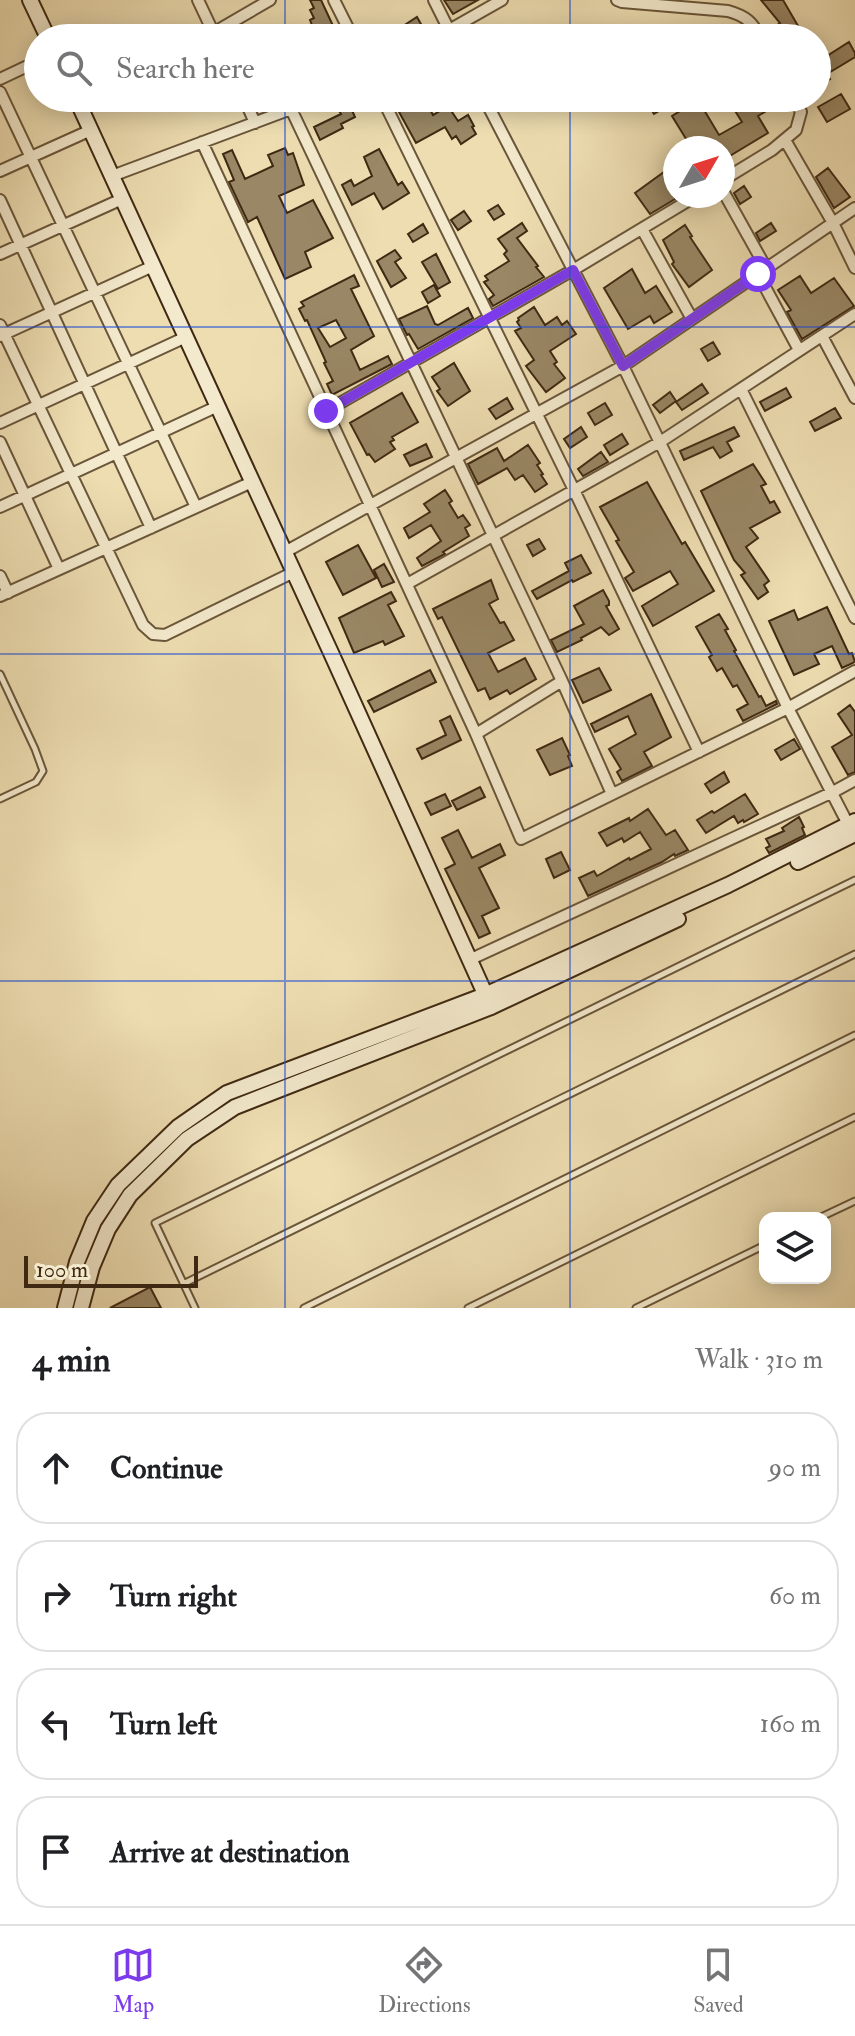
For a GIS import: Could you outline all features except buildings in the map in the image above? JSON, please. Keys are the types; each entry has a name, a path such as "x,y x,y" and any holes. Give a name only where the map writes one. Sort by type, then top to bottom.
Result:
{"street":[{"path":"30,0 41,24"},
{"path":"198,0 209,24"},
{"path":"232,24 270,0"},
{"path":"334,0 346,24"},
{"path":"434,0 446,24"},
{"path":"466,24 502,0"},
{"path":"617,0 728,11 744,15 753,24"},
{"path":"0,79 24,68"},
{"path":"0,92 196,507"},
{"path":"83,112 488,1001"},
{"path":"250,112 255,123"},
{"path":"112,176 283,112"},
{"path":"292,112 562,681 612,794"},
{"path":"389,112 699,752"},
{"path":"81,1308 92,1267 108,1229 130,1195 187,1139 235,1107 488,1001 853,829 788,708 623,366 491,112"},
{"path":"735,173 772,150 796,130 801,112"},
{"path":"0,171 91,130"},
{"path":"785,140 855,268"},
{"path":"202,142 476,734 521,839 788,708 855,671"},
{"path":"0,254 122,199"},
{"path":"0,200 151,528"},
{"path":"326,411 676,208"},
{"path":"731,208 799,350"},
{"path":"285,552 623,366 855,208"},
{"path":"642,229 692,319"},
{"path":"153,266 52,313 1,332 143,625 153,634 165,635 294,572"},
{"path":"407,584 660,442 855,314"},
{"path":"822,336 855,398"},
{"path":"0,423 186,337"},
{"path":"741,389 855,618"},
{"path":"0,507 218,406"},
{"path":"0,442 59,569"},
{"path":"0,576 4,595 252,482"},
{"path":"476,734 562,681"},
{"path":"469,960 855,780"},
{"path":"65,1308 77,1262 94,1221 118,1185 178,1127 227,1093 488,1001"}],"lane":[{"path":"0,674 43,771 36,782 0,799"},
{"path":"195,1308 155,1223 855,880"},
{"path":"183,1284 855,954"},
{"path":"304,1308 855,1035"},
{"path":"468,1308 855,1117"},
{"path":"831,1212 855,1201"},
{"path":"636,1308 759,1248"}],"route":[{"path":"326,411 573,270 623,366 758,274"}]}
